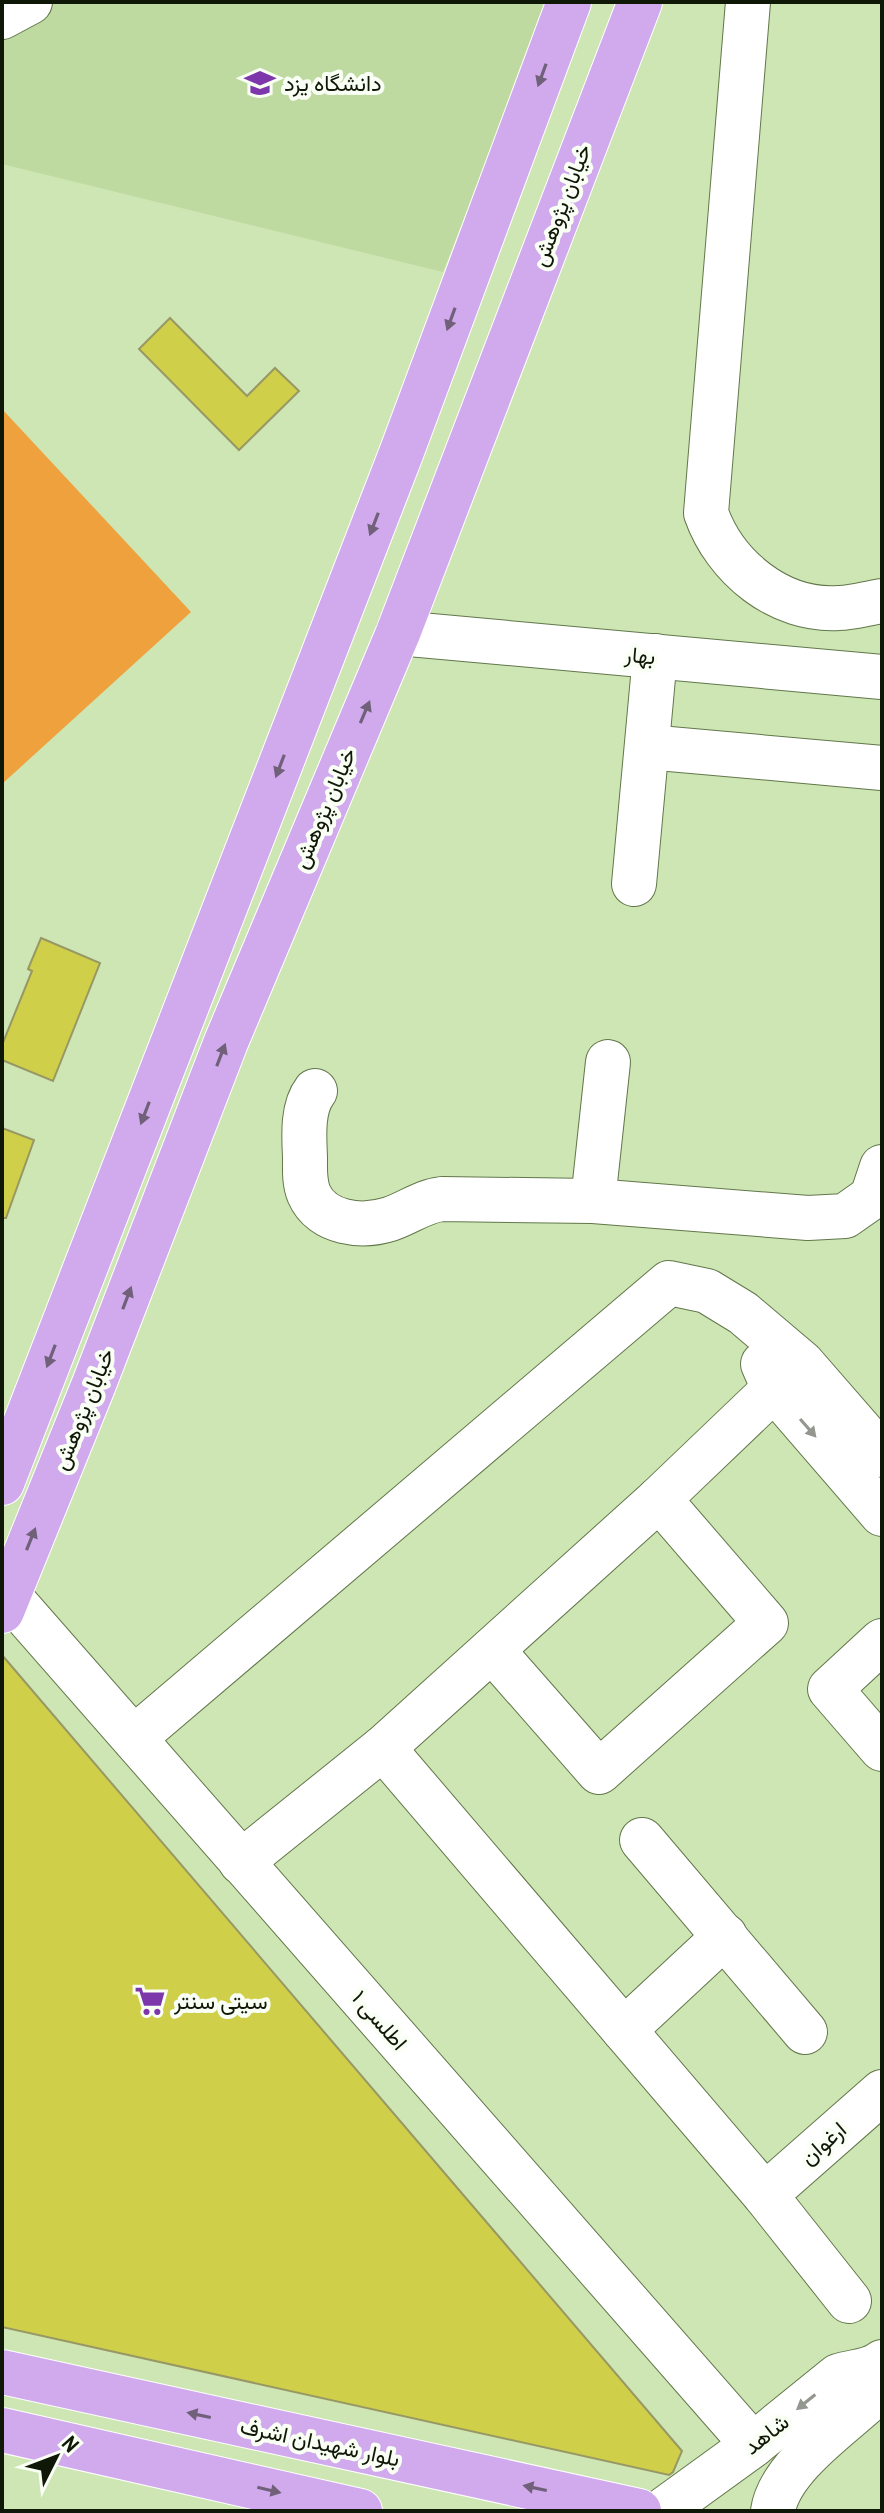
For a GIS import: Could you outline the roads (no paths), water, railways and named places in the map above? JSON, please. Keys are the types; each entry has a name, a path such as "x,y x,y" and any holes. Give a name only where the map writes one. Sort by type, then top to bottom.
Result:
{"main road":[{"path":"2,1483 402,451 569,2"},
{"name":"خیابان پژوهش","path":"5,1603 94,1384 226,1042 398,633 640,2"},
{"name":"بلوار شهیدان اشرف","path":"2,2372 639,2511"},
{"path":"2,2430 360,2511"}],"street":[{"path":"2,17 30,2"},
{"path":"748,2 706,513 714,535 740,567 757,583 779,595 809,606 839,608 882,601"},
{"name":"بهار","path":"398,633 882,677"},
{"path":"634,884 655,656"},
{"path":"647,747 882,768"},
{"path":"593,1201 608,1062"},
{"path":"315,1091 307,1106 305,1181 309,1195 329,1215 353,1223 380,1222 431,1200 442,1199 593,1201 808,1218 845,1216 872,1197 882,1167"},
{"path":"134,1738 669,1283 707,1291 743,1313 802,1363 882,1455"},
{"path":"743,1313 774,1389 882,1514"},
{"path":"241,1862 383,1748 659,1499 774,1389"},
{"path":"492,1650 599,1772 766,1623 659,1499"},
{"name":"اطلسی ۱","path":"5,1603 134,1738 753,2445"},
{"path":"882,1641 830,1689 882,1749"},
{"path":"383,1748 765,2195 849,2301"},
{"path":"642,1840 805,2032"},
{"path":"624,2030 725,1936"},
{"name":"ارغوان","path":"765,2195 882,2092"},
{"name":"شاهد","path":"662,2511 753,2445 838,2376 878,2366 868,2401 786,2477 774,2501 773,2511"}],"place":[{"name":"دانشگاه یزد","path":"260,83"},
{"name":"سیتی سنتر","path":"150,2001"}]}
